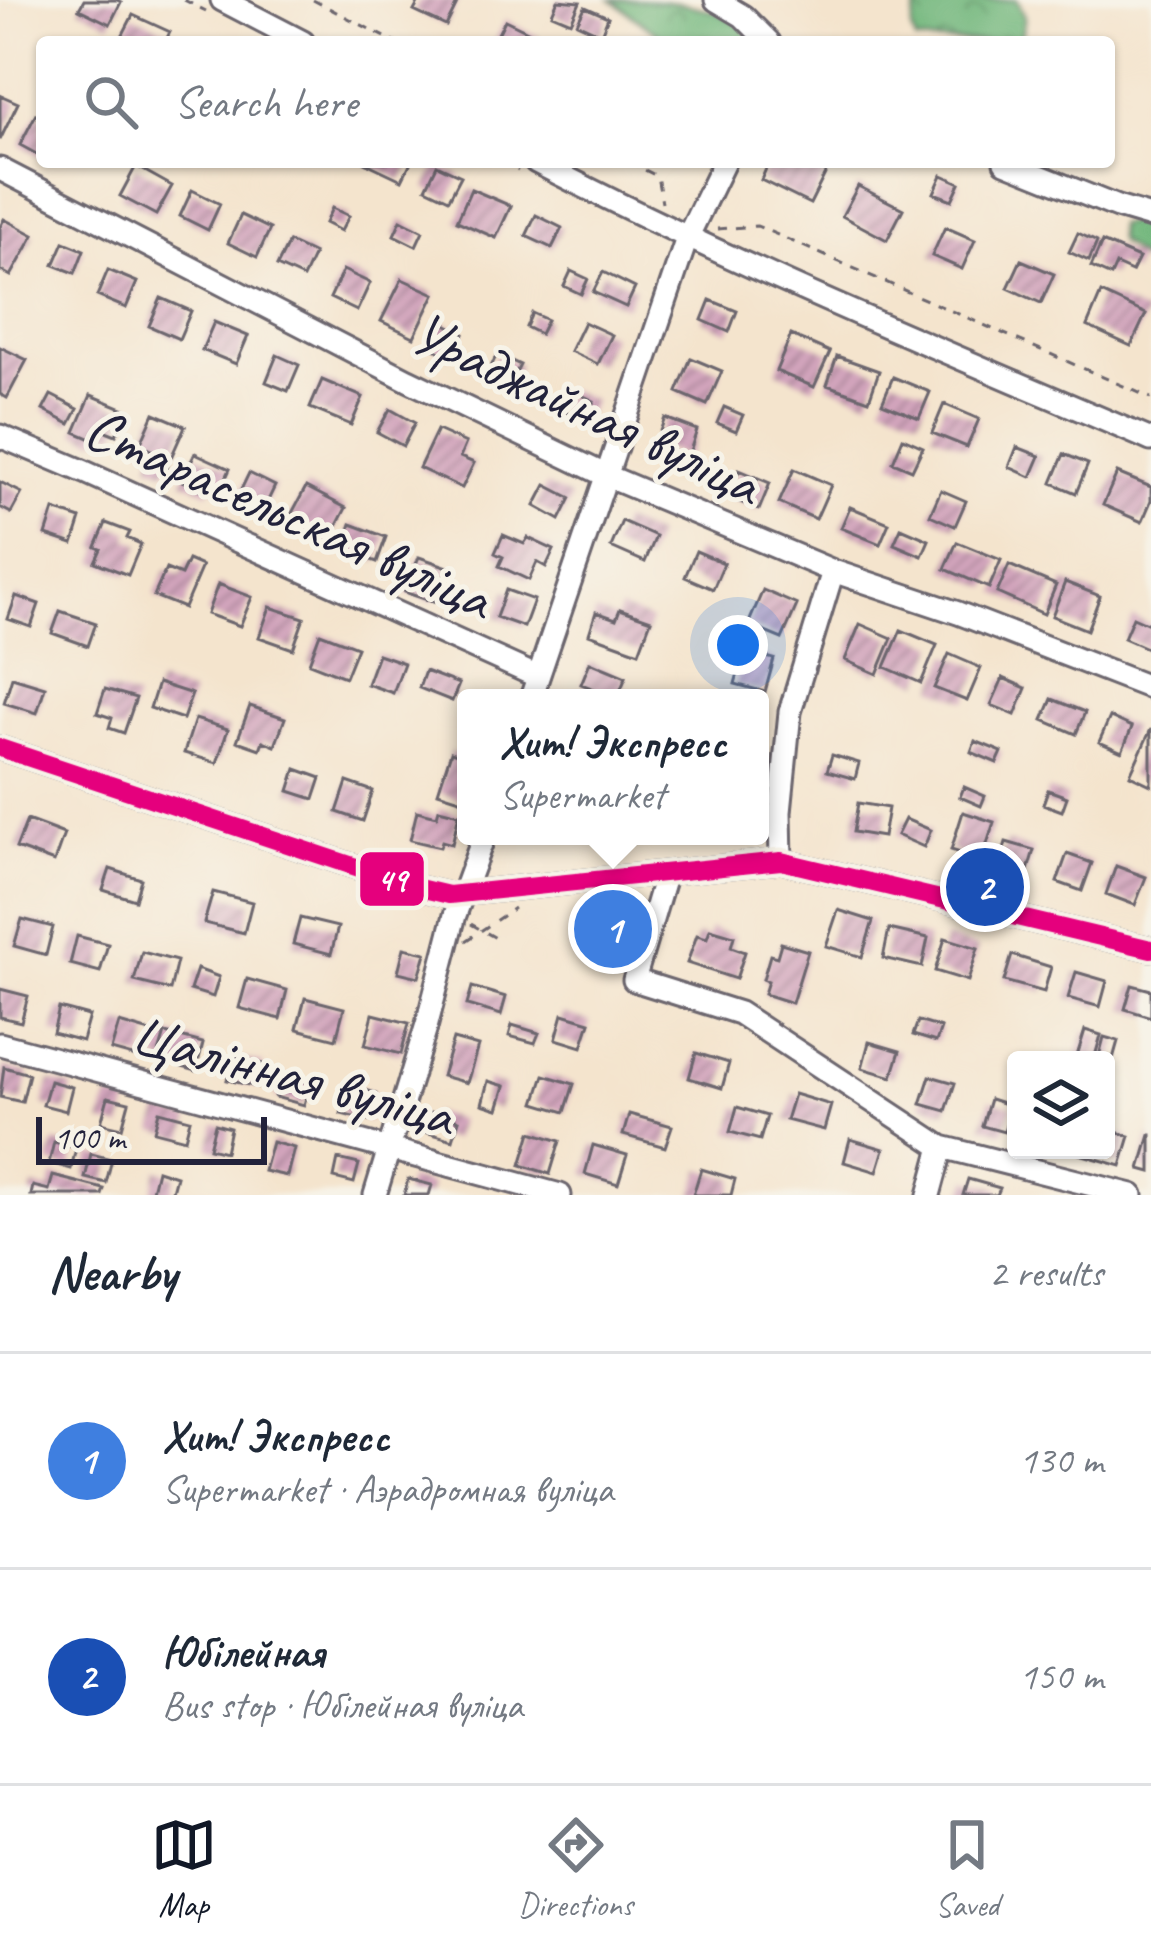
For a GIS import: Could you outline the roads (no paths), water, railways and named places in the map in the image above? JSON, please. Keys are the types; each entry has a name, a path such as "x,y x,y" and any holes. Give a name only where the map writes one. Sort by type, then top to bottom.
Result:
{"street":[{"path":"222,0 291,36"},
{"path":"716,0 743,16 763,36"},
{"path":"548,168 832,304 1151,440"},
{"path":"535,687 687,238 721,168"},
{"path":"1021,168 1151,217"},
{"name":"Ураджайная вуліца","path":"0,169 408,380 607,476 833,572 958,613 1151,688"},
{"name":"Старасельская вуліца","path":"0,436 128,491 535,687"},
{"path":"781,861 780,812 790,712 833,572"},
{"path":"0,748 459,905 666,873 781,861 1151,949"},
{"path":"375,1195 481,845"},
{"path":"666,873 634,980 739,1013 942,1147 1132,1195"},
{"name":"Цалінная вуліца","path":"0,1045 560,1195"},
{"path":"929,1195 942,1147"}],"place":[{"name":"Юбілейная","path":"985,887"},
{"name":"Хит! Экспресс","path":"613,929"}]}
